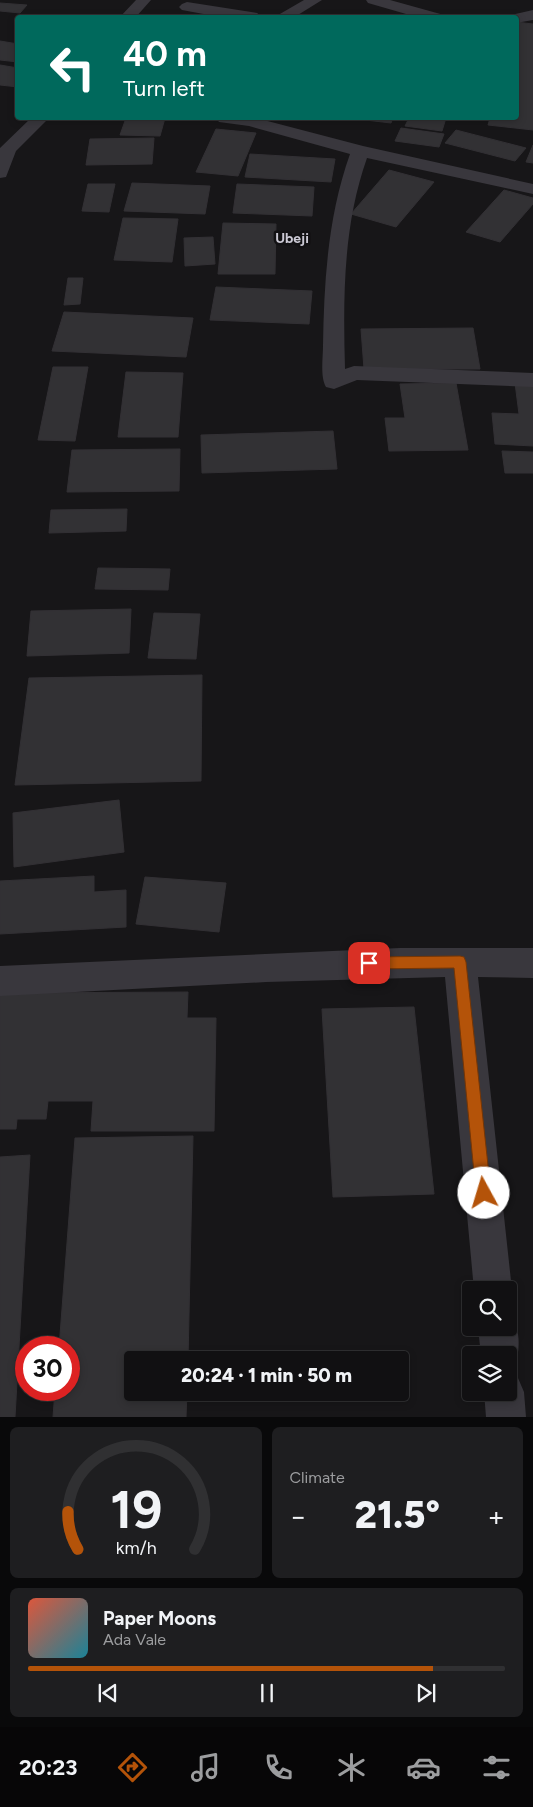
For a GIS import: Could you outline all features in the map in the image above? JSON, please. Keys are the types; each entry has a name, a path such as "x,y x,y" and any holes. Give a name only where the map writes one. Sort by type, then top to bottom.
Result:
{"street":[{"path":"129,15 144,0"},
{"path":"286,15 315,0"},
{"path":"373,0 428,15"},
{"path":"177,15 190,3 244,15"},
{"path":"519,17 533,15"},
{"path":"0,173 4,149 38,120"},
{"path":"238,120 360,152 533,189"},
{"path":"360,152 351,173 340,232 333,300 334,382 354,373 533,380"},
{"path":"460,962 492,1281"},
{"path":"0,981 351,964 533,963"},
{"path":"505,1401 506,1417"}],"building":[{"path":"0,3 27,5 20,13 0,11"},
{"path":"519,22 533,24 533,130 488,125 489,120 519,120"},
{"path":"0,41 15,44 15,62 0,60"},
{"path":"0,65 15,68 15,87 0,85"},
{"path":"125,120 164,120 160,136 120,135"},
{"path":"366,120 392,120 391,123"},
{"path":"408,120 445,120 442,131 405,126"},
{"path":"401,128 444,134 439,147 395,141"},
{"path":"216,129 256,133 238,176 196,172"},
{"path":"456,130 526,148 515,161 445,143"},
{"path":"154,138 152,164 86,165 90,139"},
{"path":"533,145 533,163 526,162"},
{"path":"250,154 335,159 331,182 245,177"},
{"path":"389,170 434,182 396,227 351,214"},
{"path":"132,183 210,186 205,214 124,211"},
{"path":"88,184 115,184 109,212 82,211"},
{"path":"237,184 314,187 312,216 233,213"},
{"path":"504,190 533,198 533,204 500,242 466,232"},
{"path":"123,218 178,219 172,262 114,260"},
{"path":"223,223 276,224 275,274 218,274"},
{"path":"213,237 215,264 185,266 184,238"},
{"path":"68,278 83,278 80,304 64,305"},
{"path":"216,287 312,291 309,324 210,320"},
{"path":"64,312 193,318 186,357 52,351"},
{"path":"473,328 480,369 364,369 361,329"},
{"path":"53,367 88,367 75,441 38,440"},
{"path":"126,372 183,373 178,437 118,437"},
{"path":"456,383 468,450 389,451 385,418 405,418 400,384"},
{"path":"515,383 533,383 533,446 495,444 492,413 519,414"},
{"path":"333,431 337,469 202,473 201,435"},
{"path":"180,449 179,491 67,492 72,450"},
{"path":"502,451 533,452 533,473 505,473"},
{"path":"127,509 126,531 49,533 51,510"},
{"path":"98,568 170,569 168,590 95,589"},
{"path":"131,609 129,653 27,656 31,611"},
{"path":"154,613 200,614 196,659 148,658"},
{"path":"202,675 201,781 15,785 29,678"},
{"path":"119,800 124,852 14,867 13,813"},
{"path":"94,876 94,892 126,890 126,927 0,934 0,881"},
{"path":"145,877 226,883 219,932 136,924"},
{"path":"188,992 187,1018 216,1018 214,1131 91,1131 93,1101 48,1101 46,1119 17,1119 16,1129 0,1129 0,993"},
{"path":"414,1007 434,1194 333,1197 322,1009"},
{"path":"193,1136 188,1351 124,1351 124,1401 187,1401 186,1417 53,1417 54,1401 80,1401 80,1336 60,1336 75,1138"},
{"path":"30,1155 20,1336 15,1336 15,1417 0,1417 0,1157"}],"district":[{"name":"Ubeji","path":"292,238"}],"route":[{"path":"369,963 460,962 484,1193"}]}
